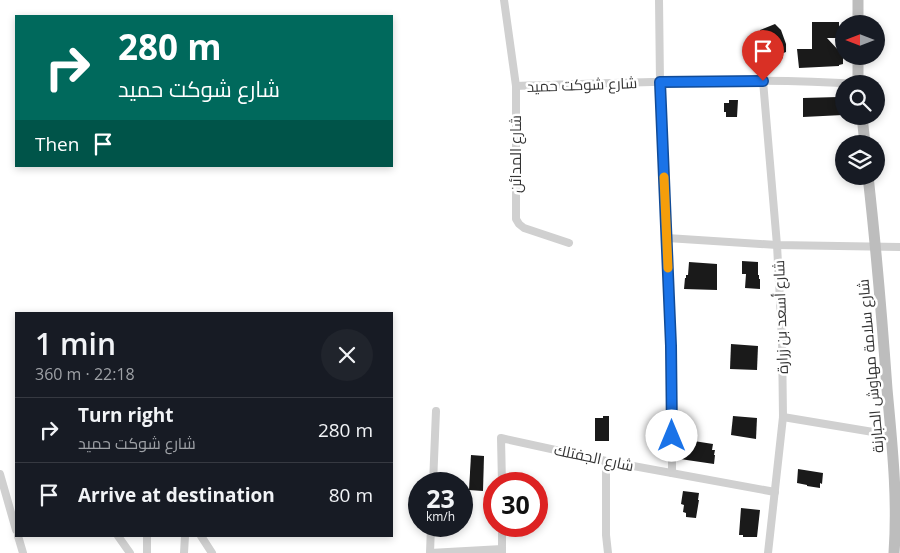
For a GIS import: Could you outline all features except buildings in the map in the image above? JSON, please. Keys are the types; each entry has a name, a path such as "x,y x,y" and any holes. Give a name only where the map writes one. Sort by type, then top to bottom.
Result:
{"street":[{"name":"شارع المدائن","path":"504,0 516,86 516,218 524,228 569,243"},
{"path":"659,0 660,82 672,362 672,473"},
{"path":"858,0 858,15"},
{"name":"شارع أسعد بن زرارة","path":"763,81 777,245 782,338 783,417 768,553"},
{"name":"شارع شوكت حميد","path":"516,86 660,82 808,81 835,83"},
{"name":"شارع سلامة مهاوش الحبارنة","path":"869,185 891,435 896,447 895,507 898,537 894,553"},
{"path":"667,238 777,245 900,247"},
{"path":"433,472 436,411"},
{"path":"783,417 891,435"},
{"name":"شارع الجفتلك","path":"502,472 501,438 606,461 775,492"},
{"path":"606,461 606,535 608,553"},
{"path":"0,474 15,526"},
{"path":"18,537 23,553"},
{"path":"119,537 130,553"},
{"path":"147,537 147,553"},
{"path":"184,553 185,537"},
{"path":"202,537 212,553"},
{"path":"431,537 430,553 502,551 502,537"}],"slow traffic":[{"path":"664,177 668,268"}],"route":[{"path":"672,436 671,346 660,82 763,81"}]}
